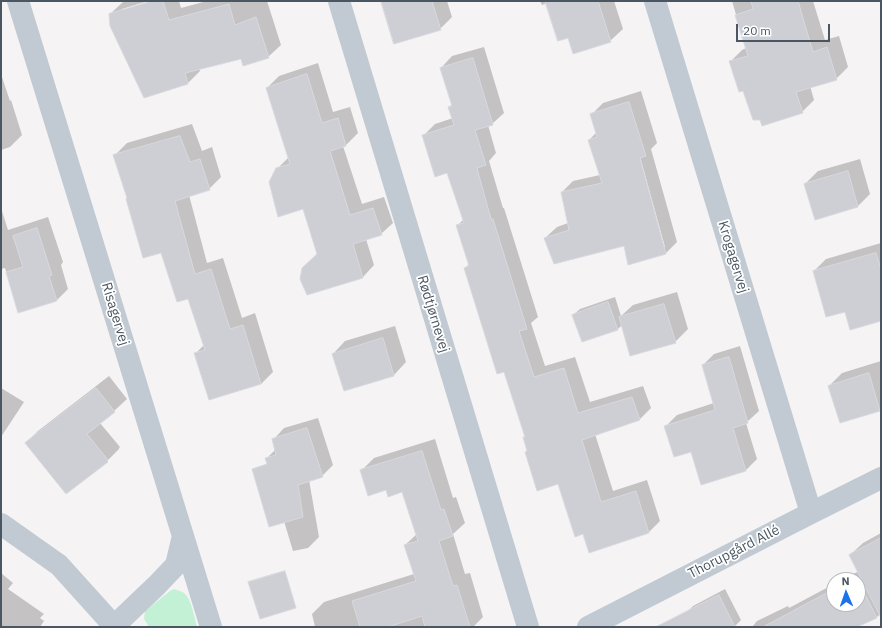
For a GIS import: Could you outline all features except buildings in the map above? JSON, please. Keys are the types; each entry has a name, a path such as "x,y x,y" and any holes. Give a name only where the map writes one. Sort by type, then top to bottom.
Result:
{"street":[{"name":"Risagervej","path":"18,1 210,627"},
{"name":"Rødtjørnevej","path":"339,1 528,627"},
{"name":"Krogagervej","path":"655,1 811,513"},
{"name":"Thorupgård Allé","path":"588,627 881,478"},
{"path":"1,524 59,566 114,627 176,565 183,536"}],"green space":[{"path":"174,589 183,592 187,596 191,604 197,627 149,627 144,619 145,611"}]}
